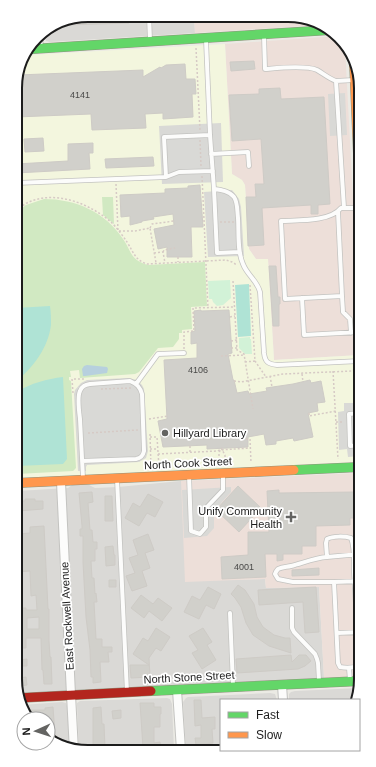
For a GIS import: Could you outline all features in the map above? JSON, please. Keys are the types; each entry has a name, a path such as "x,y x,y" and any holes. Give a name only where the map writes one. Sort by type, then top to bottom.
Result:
{"street":[{"path":"36,48 320,31"},
{"name":"North Cook Street","path":"22,484 189,475 222,469 354,467"},
{"name":"East Rockwell Avenue","path":"61,482 74,743"},
{"name":"North Stone Street","path":"25,698 354,682"},
{"path":"282,685 283,699"},
{"path":"177,690 181,745"}],"lane":[{"path":"149,22 150,41"},
{"path":"264,34 265,69 303,68 316,70 336,81 353,80"},
{"path":"206,38 211,154 218,253 240,252"},
{"path":"336,81 344,208"},
{"path":"166,177 164,137 210,135"},
{"path":"211,154 248,152 249,166"},
{"path":"22,184 166,177 179,172 213,171"},
{"path":"214,189 227,192 234,197 237,204 242,263 246,271 258,285 260,292 265,359 271,364 277,365 354,361"},
{"path":"342,296 285,299 281,221 321,218 333,215 341,208 354,208"},
{"path":"338,212 343,312 350,319 351,333"},
{"path":"302,298 304,335 354,333"},
{"path":"138,385 158,354 184,353"},
{"path":"82,461 140,458 143,455 144,430 142,394 138,385 130,382 90,384 84,386 80,390 79,395 82,461 83,481"},
{"path":"354,414 349,414 350,446 354,446"},
{"path":"189,475 191,531 200,534 206,527 206,508 223,490 222,469"},
{"path":"117,479 127,692"},
{"path":"327,557 326,539 351,538 353,542 354,568"},
{"path":"353,555 317,558 278,569 275,574 278,579 293,582 354,581"},
{"path":"334,582 338,663 340,667 354,667"},
{"path":"292,608 292,628 315,654 317,659 319,683"},
{"path":"230,614 233,688"},
{"path":"336,634 354,632"},
{"path":"349,668 350,682"}],"path":[{"path":"116,180 118,231"},
{"path":"22,206 28,202 42,198 57,198 76,202 96,211 112,223 140,262 148,264 226,260 238,266"},
{"path":"118,231 150,228 152,224 174,221"},
{"path":"150,228 156,263"},
{"path":"154,253 175,248"},
{"path":"163,252 165,263"},
{"path":"178,257 178,262"},
{"path":"233,281 237,350 244,354"},
{"path":"248,281 250,285 255,361 266,377"},
{"path":"184,353 184,332 194,331 193,308 235,307"},
{"path":"230,317 235,316"},
{"path":"231,341 237,340"},
{"path":"231,348 237,348"},
{"path":"221,356 244,354"},
{"path":"244,354 253,409"},
{"path":"245,362 255,361"},
{"path":"234,381 241,382 283,374 354,370"},
{"path":"333,371 338,461"},
{"path":"302,373 303,382"},
{"path":"270,376 272,387"},
{"path":"73,394 72,380 87,379"},
{"path":"95,390 138,385"},
{"path":"309,413 309,416 336,411"},
{"path":"149,413 152,470"},
{"path":"149,419 168,416"},
{"path":"88,433 149,429"},
{"path":"150,437 157,436 159,469"},
{"path":"246,439 250,439 251,465"},
{"path":"190,446 190,452"},
{"path":"158,454 250,448"},
{"path":"150,450 158,449"},
{"path":"221,450 219,454 222,469"},
{"path":"221,450 224,455 222,469"}],"shaded area":[{"path":"194,22 195,33 50,42 46,41 45,38 55,31 80,23"},
{"path":"194,22 288,22 301,23 308,26 195,33"},
{"path":"329,37 338,45 345,56 354,217 354,355 274,360 268,259 256,259 249,249 245,185 242,180 232,174 225,44"},
{"path":"225,44 232,174 242,180 245,185 249,249 256,259 268,259 274,360 354,355 354,464 22,478 22,84 24,71 32,55"},
{"path":"345,93 347,135 330,136 328,94"},
{"path":"221,123 223,182 162,184 159,126"},
{"path":"232,190 239,199 241,207 244,256 208,257 204,192"},
{"path":"230,280 231,298 223,305 217,306 212,299 209,299 208,281"},
{"path":"249,284 251,336 238,337 235,285"},
{"path":"50,306 51,325 47,341 43,349 34,363 22,376 22,308"},
{"path":"250,337 252,354 245,354 239,348 239,338"},
{"path":"63,377 67,459 63,464 22,466 22,389 51,379"},
{"path":"128,378 137,380 144,389 148,451 146,458 139,462 87,465 86,471 78,471 75,390 81,383 87,380"},
{"path":"344,403 354,403 354,456 348,457 347,449 339,450 338,412 344,411"},
{"path":"354,473 354,677 324,678 319,587 266,588 265,579 185,582 181,481"},
{"path":"181,481 225,580 265,579 266,588 319,587 324,678 24,694 22,679 22,491 68,488 72,485 89,485 95,488"},
{"path":"231,487 231,492 214,511 214,528 207,536 184,538 182,490"},
{"path":"353,688 350,699 289,699 289,694 295,691"},
{"path":"270,693 275,694 277,699 220,699 220,745 186,745 183,702 188,697"},
{"path":"170,699 172,704 174,745 79,744 77,703 80,701"},
{"path":"66,703 70,742 56,736 56,711 31,711 28,705"}],"green space":[{"path":"102,197 113,197 114,224 103,215"},
{"path":"44,199 67,201 89,209 108,221 123,239 132,255 138,261 148,265 205,262 207,306 191,307 192,329 182,330 182,333 179,333 179,339 173,347 158,348 139,372 135,374 80,378 79,370 70,371 71,377 69,377 69,380 71,381 76,468 73,471 22,474 22,208 26,205"}],"water":[{"path":"87,365 107,367 107,373 83,376 82,369"}],"building":[{"path":"88,22 129,23 72,25"},
{"path":"254,61 255,69 231,71 230,62"},
{"path":"185,64 186,79 195,79 196,94 192,94 193,117 163,119 163,113 145,114 146,128 92,130 91,114 22,117 23,75 143,70 143,77 166,65"},
{"path":"280,88 281,99 324,97 330,204 318,205 318,214 311,214 311,205 262,208 264,245 248,246 246,197 256,197 255,184 264,184 261,139 232,141 229,95 259,94 259,89"},
{"path":"43,138 44,151 25,152 24,139"},
{"path":"93,143 93,153 89,153 90,169 22,173 22,164 68,161 68,144"},
{"path":"153,157 154,166 106,168 105,159"},
{"path":"200,185 203,227 191,227 192,257 167,257 167,247 158,249 154,229 174,225 173,214 153,217 154,219 130,225 130,216 121,217 120,195 165,193 165,189 188,188 188,186"},
{"path":"269,266 276,266 278,297 280,297 279,326 273,326"},
{"path":"229,310 232,353 228,354 237,393 248,391 249,394 267,391 266,388 310,380 311,383 321,381 325,402 317,403 318,411 308,413 313,437 294,441 293,438 276,441 276,444 266,445 264,434 248,437 248,447 207,449 207,445 163,447 158,421 167,419 164,360 197,358 197,343 191,344 191,332 195,331 194,311"},
{"path":"238,486 261,508 239,532 216,510"},
{"path":"279,490 279,493 354,492 354,518 350,518 350,525 316,526 316,546 302,546 302,554 283,554 283,560 277,561 277,554 265,554 266,577 222,579 221,557 248,555 248,532 269,532 267,491"},
{"path":"92,492 93,502 88,503 90,530 92,530 93,542 97,542 97,549 95,549 95,561 91,561 92,578 94,578 97,602 94,602 96,639 102,639 102,647 112,647 112,652 108,652 109,662 100,662 101,682 93,683 93,677 91,677 90,650 86,617 83,536 80,536 80,529 82,529 82,526 79,493"},
{"path":"148,494 163,502 155,517 147,513 139,526 125,518 133,503 140,507"},
{"path":"105,496 112,496 113,521 105,521"},
{"path":"25,499 35,499 35,501 43,501 43,509 22,511 22,501 25,501"},
{"path":"44,526 52,684 44,684 41,638 26,638 26,648 22,648 22,608 26,608 26,610 37,610 36,595 31,596 30,571 22,572 22,534 30,533 30,527","holes":["39,617 39,629 27,629 27,618"]},
{"path":"148,534 154,550 145,553 150,568 142,571 147,586 132,591 126,576 135,573 129,558 138,555 133,540"},
{"path":"113,546 115,565 106,566 105,547"},
{"path":"319,568 319,575 292,576 292,570"},
{"path":"109,580 116,580 116,587 109,587"},
{"path":"238,585 245,590 254,604 257,617 263,627 274,635 290,638 291,653 269,646 253,635 246,623 241,607 231,594"},
{"path":"208,587 221,594 214,609 206,605 199,619 184,612 192,596 200,600"},
{"path":"316,587 319,632 305,633 303,602 259,605 258,590"},
{"path":"141,595 153,604 158,598 172,608 162,621 149,611 144,618 131,608"},
{"path":"156,628 170,637 161,651 156,648 149,658 150,677 131,678 130,665 149,665 133,654 143,638 148,641"},
{"path":"203,628 212,642 207,645 216,660 202,669 192,653 198,650 189,636"},
{"path":"291,655 292,662 299,655 306,655 311,661 298,669 237,673 236,659"},
{"path":"27,659 27,666 22,666 22,660"},
{"path":"26,677 27,685 23,686 22,678"},
{"path":"194,700 201,700 202,718 215,717 215,729 212,729 213,743 196,745 195,738 201,738 201,725 195,726"},
{"path":"140,703 154,703 154,707 161,707 160,727 154,727 154,743 160,742 160,745 143,745"},
{"path":"53,707 53,711 30,710 45,710 45,708"},
{"path":"101,707 102,724 104,724 105,745 93,745 93,708"},
{"path":"121,710 121,718 113,719 112,711"}],"traffic: fast":[{"path":"36,49 320,31"},
{"path":"294,470 354,467"},
{"path":"151,691 354,681"}],"traffic: slow":[{"path":"22,483 294,470"}],"traffic: jam":[{"path":"25,698 151,691"}],"place":[{"name":"Hillyard Library","path":"165,433"},
{"name":"Unify Community Health","path":"291,517"}]}
